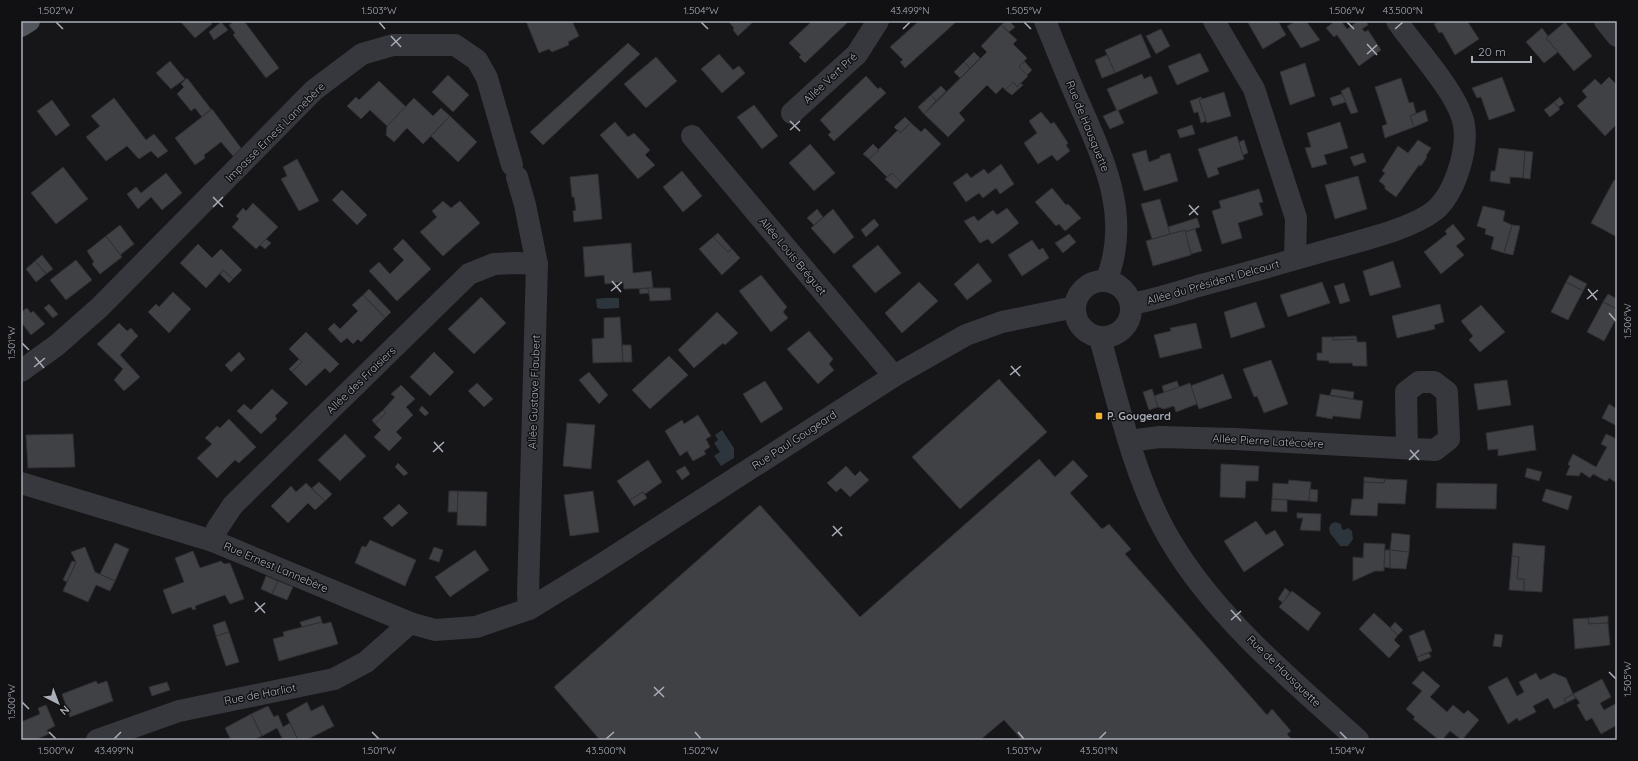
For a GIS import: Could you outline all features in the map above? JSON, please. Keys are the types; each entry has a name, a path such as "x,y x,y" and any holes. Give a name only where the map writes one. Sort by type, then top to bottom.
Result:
{"main road":[{"path":"21,26 29,21"}],"street":[{"name":"Allée Vert Pré","path":"792,113 857,54 878,21"},
{"name":"Rue de Hausquette","path":"1045,21 1105,163 1115,198 1116,232 1114,255 1106,281"},
{"path":"1214,21 1254,89 1296,218 1295,259"},
{"name":"Allée du Président Delcourt","path":"1131,304 1398,229 1435,211 1447,196 1461,162 1464,144 1464,126 1460,111 1447,88 1397,21"},
{"path":"1605,21 1617,36"},
{"name":"Impasse Ernest Lannebère","path":"21,371 56,345 100,306 314,90 362,54 393,45 455,45 477,60 487,78 515,171"},
{"name":"Allée Louis Bréguet","path":"692,136 894,376"},
{"name":"Allée Gustave Flaubert","path":"515,171 525,205 537,264 528,594 529,609"},
{"name":"Allée des Fraisiers","path":"213,541 217,529 233,505 469,274 494,264 537,264"},
{"path":"1106,281 1115,284 1128,296 1131,304 1131,313 1124,329 1109,337 1100,338 1091,335 1078,324 1075,315 1077,298 1089,285 1097,282 1106,281"},
{"name":"Rue Paul Gougeard","path":"529,609 603,564 894,376 966,335 1002,322 1075,307"},
{"name":"Rue de Hausquette","path":"1100,338 1129,440 1150,500 1174,547 1199,584 1246,635 1294,682 1358,740"},
{"name":"Allée Pierre Latécoère","path":"1129,440 1160,438 1235,439 1407,448"},
{"name":"Rue Ernest Lannebère","path":"21,483 213,541 410,624 435,630 454,630 476,627 529,609"},
{"name":"Rue de Harliot","path":"97,740 179,711 334,679 366,662 410,624"}],"shaded area":[{"path":"619,298 619,308 597,308 596,299"},
{"path":"722,430 734,448 734,458 721,466 714,456 720,452 714,443 718,440 715,435"},
{"path":"1335,522 1341,524 1342,529 1344,530 1348,528 1352,531 1353,539 1348,546 1340,546 1330,533 1329,528 1331,524"}],"building":[{"path":"180,21 210,21 212,24 195,38"},
{"path":"235,21 244,21 279,68 266,78 233,35 235,33 229,25"},
{"path":"526,21 572,21 579,36 568,42 569,45 552,52 549,49 539,53"},
{"path":"728,21 754,21 738,36"},
{"path":"812,21 849,21 805,63 799,57 801,55 789,43"},
{"path":"919,21 957,21 905,68 900,62 903,60 890,47"},
{"path":"1006,21 1009,21 1015,27 1009,32 1001,25"},
{"path":"1247,21 1278,21 1286,35 1263,49"},
{"path":"1296,21 1306,21 1320,40 1301,48 1287,26"},
{"path":"1335,21 1341,21 1347,29 1358,21 1366,21 1368,25 1362,29 1365,32 1368,30 1381,50 1359,66 1337,35 1334,37 1326,28"},
{"path":"1439,21 1467,21 1479,39 1455,55 1442,32 1439,33 1434,24"},
{"path":"221,22 228,30 214,40 209,32"},
{"path":"1565,22 1592,56 1574,71 1546,38"},
{"path":"1001,25 1017,40 1013,44 1027,58 1019,67 1028,76 1017,87 1013,82 1005,90 1003,87 996,94 987,85 959,113 965,120 948,137 924,114 987,52 981,46"},
{"path":"1542,28 1548,36 1546,38 1558,52 1544,63 1526,42"},
{"path":"1161,29 1170,46 1156,54 1146,36"},
{"path":"1141,34 1151,57 1115,73 1105,50"},
{"path":"628,43 640,54 543,145 530,132"},
{"path":"974,52 980,58 970,68 964,62"},
{"path":"1200,53 1209,71 1177,85 1168,66"},
{"path":"719,54 733,70 739,66 745,73 722,93 701,69"},
{"path":"1107,55 1115,73 1102,78 1095,60"},
{"path":"656,57 677,81 646,108 624,84"},
{"path":"170,61 185,79 171,89 156,73"},
{"path":"1024,61 1032,70 1027,75 1019,67"},
{"path":"964,62 970,68 960,78 954,72"},
{"path":"1305,63 1315,96 1290,105 1280,72"},
{"path":"1142,74 1144,79 1151,76 1158,93 1117,111 1107,89"},
{"path":"448,75 469,95 453,112 432,92"},
{"path":"866,76 878,89 880,87 886,93 834,141 828,135 831,132 820,120"},
{"path":"1502,77 1515,111 1489,120 1481,97 1477,98 1472,88"},
{"path":"1609,77 1617,85 1617,124 1605,136 1577,106 1587,97 1582,91 1595,79 1601,85"},
{"path":"187,78 211,109 202,117 195,108 191,111 177,94 184,87 181,84"},
{"path":"1401,78 1409,103 1413,102 1416,113 1410,116 1414,127 1385,138 1382,126 1387,124 1375,87"},
{"path":"379,81 406,107 387,126 370,110 361,119 347,106 356,97 359,100"},
{"path":"1013,82 1017,87 1020,83 1023,85 1012,95 1005,90"},
{"path":"941,86 946,91 936,101 931,95"},
{"path":"1349,87 1358,112 1351,114 1341,91"},
{"path":"1224,92 1231,116 1207,123 1199,100"},
{"path":"1342,94 1346,102 1333,106 1330,98"},
{"path":"931,95 936,101 924,114 918,107"},
{"path":"1201,97 1202,99 1199,100 1206,121 1201,123 1198,112 1194,113 1190,101"},
{"path":"1560,97 1564,103 1559,107 1554,102"},
{"path":"114,98 146,140 154,134 168,151 158,158 151,151 139,159 127,146 106,161 86,137 100,126 91,116"},
{"path":"414,98 433,116 441,108 450,116 423,144 407,128 394,142 386,135 387,126"},
{"path":"52,100 70,125 56,136 37,111"},
{"path":"1554,102 1560,109 1550,117 1544,110"},
{"path":"754,105 778,136 762,149 737,117"},
{"path":"212,109 241,148 233,156 221,142 204,155 205,158 195,165 175,138"},
{"path":"1117,110 1124,123 1110,129 1103,116"},
{"path":"1425,110 1428,121 1414,127 1410,116"},
{"path":"1041,112 1051,124 1054,122 1068,143 1066,145 1070,151 1057,161 1052,155 1038,164 1024,143 1037,133 1029,121"},
{"path":"450,116 477,142 458,162 431,136"},
{"path":"905,117 911,123 900,133 894,127"},
{"path":"615,122 628,137 634,133 650,150 645,155 655,165 638,179 600,135"},
{"path":"1340,122 1348,148 1324,155 1327,164 1312,168 1305,148 1311,147 1307,133"},
{"path":"911,123 921,132 925,128 941,144 902,183 892,173 887,177 869,159 898,130 900,133"},
{"path":"1192,125 1195,134 1180,138 1177,130"},
{"path":"1237,136 1244,159 1217,168 1219,174 1208,178 1198,149"},
{"path":"1244,140 1248,153 1243,155 1239,142"},
{"path":"1418,140 1431,148 1421,166 1419,165 1396,197 1385,189 1385,186 1379,181 1385,173 1382,171 1398,146 1408,153"},
{"path":"810,144 835,173 814,191 789,163"},
{"path":"873,144 879,150 869,159 863,154"},
{"path":"1499,148 1525,151 1523,178 1510,177 1510,184 1490,181 1491,171 1495,171"},
{"path":"1146,150 1149,162 1170,153 1178,181 1144,191 1132,154"},
{"path":"1525,151 1533,152 1530,179 1523,178"},
{"path":"1363,153 1366,162 1354,166 1350,157"},
{"path":"297,159 319,201 299,211 281,179 287,176 283,167"},
{"path":"1001,164 1014,184 1000,194 996,188 983,198 979,193 966,202 953,183 967,173 971,178 984,169 988,174"},
{"path":"63,167 88,199 56,224 31,193"},
{"path":"682,171 702,196 683,212 663,187"},
{"path":"166,173 182,193 162,210 151,197 138,209 127,194 136,187 141,193"},
{"path":"892,173 902,183 896,189 885,179"},
{"path":"598,174 602,219 574,222 573,211 576,210 574,197 572,197 570,177"},
{"path":"1358,176 1367,209 1335,219 1325,185"},
{"path":"1614,180 1617,181 1617,237 1591,223"},
{"path":"1052,188 1066,205 1068,204 1081,218 1065,231 1059,224 1056,226 1035,202"},
{"path":"1259,189 1263,202 1259,203 1263,215 1238,223 1242,238 1222,244 1212,211 1221,208 1219,201"},
{"path":"342,190 367,215 357,225 332,200"},
{"path":"1160,199 1170,234 1152,239 1141,204"},
{"path":"443,201 451,208 460,201 480,223 443,256 420,232 437,217 432,211"},
{"path":"253,203 278,227 256,249 232,227 239,219 236,216 243,208 246,211"},
{"path":"1483,206 1505,211 1503,221 1512,225 1504,253 1491,249 1494,237 1485,234 1486,229 1477,226"},
{"path":"1007,208 1019,223 992,244 988,239 980,243 964,221 974,216 978,221 993,210 997,215"},
{"path":"817,209 823,217 814,225 807,218"},
{"path":"833,209 854,237 834,254 811,228"},
{"path":"1197,218 1200,227 1185,232 1185,230 1170,234 1168,227"},
{"path":"874,219 879,225 866,237 861,230"},
{"path":"1453,224 1465,239 1456,246 1464,255 1441,274 1424,252 1447,234 1445,231"},
{"path":"120,225 134,244 120,255 106,236"},
{"path":"1512,225 1520,226 1513,255 1504,253"},
{"path":"1195,229 1202,251 1191,254 1185,232"},
{"path":"1185,230 1191,255 1153,266 1146,241"},
{"path":"718,233 732,249 728,252 713,237"},
{"path":"1069,234 1076,242 1063,253 1055,243"},
{"path":"106,236 122,257 100,274 92,264 94,262 87,251"},
{"path":"713,237 728,252 732,249 740,258 722,275 699,249"},
{"path":"266,239 271,243 265,249 260,245"},
{"path":"403,239 431,269 397,301 369,271 379,262 390,274 404,260 393,249"},
{"path":"1032,240 1039,250 1043,248 1049,258 1022,276 1008,255"},
{"path":"631,243 633,273 651,271 653,288 624,289 623,282 605,284 604,275 585,277 583,247"},
{"path":"198,244 212,258 221,249 242,270 233,279 223,270 206,288 180,263"},
{"path":"878,245 901,273 875,293 852,266"},
{"path":"42,255 53,269 46,274 35,261"},
{"path":"76,260 92,280 66,300 50,280"},
{"path":"35,261 46,274 36,282 26,269"},
{"path":"1393,261 1401,287 1370,296 1363,271"},
{"path":"978,263 992,281 967,300 954,284"},
{"path":"223,270 233,279 229,283 220,274"},
{"path":"761,275 787,307 783,312 788,318 771,332 739,291"},
{"path":"1570,275 1587,284 1583,291 1566,282"},
{"path":"919,282 938,301 902,333 885,313"},
{"path":"1322,282 1330,303 1288,317 1280,295"},
{"path":"1566,282 1583,291 1568,320 1551,312"},
{"path":"1344,283 1350,301 1340,304 1334,286"},
{"path":"648,288 649,293 640,294 639,289"},
{"path":"648,288 670,288 671,300 650,301"},
{"path":"369,289 391,312 385,318 363,295"},
{"path":"173,292 191,309 169,333 148,312 156,304 159,307"},
{"path":"1608,294 1617,299 1617,309 1603,302"},
{"path":"363,295 385,318 361,342 358,339 353,344 347,338 341,343 328,329 334,323 340,329 358,311 352,305"},
{"path":"481,297 506,323 474,354 448,329"},
{"path":"1256,302 1265,327 1231,338 1224,312"},
{"path":"1603,302 1617,309 1617,317 1604,341 1587,332"},
{"path":"49,304 58,314 53,318 44,308"},
{"path":"1440,304 1444,322 1434,325 1435,329 1397,338 1392,316"},
{"path":"1481,305 1505,332 1480,352 1469,340 1473,336 1461,321"},
{"path":"27,308 31,313 33,311 45,324 31,335 21,322 21,312"},
{"path":"717,312 738,333 725,345 723,343 694,368 678,350"},
{"path":"620,317 623,362 593,363 592,339 604,338 604,318"},
{"path":"119,323 127,331 131,328 138,336 120,355 140,377 124,391 114,380 123,369 97,344"},
{"path":"1196,323 1202,348 1160,358 1154,335 1171,331 1170,328"},
{"path":"809,331 833,359 829,364 834,370 818,384 787,349"},
{"path":"306,332 339,364 330,373 325,368 306,386 292,372 302,362 289,349"},
{"path":"1356,336 1357,339 1333,340 1333,337"},
{"path":"1322,337 1333,337 1333,340 1357,339 1357,342 1366,342 1367,366 1353,366 1352,363 1329,363 1329,361 1317,360 1317,353 1322,353"},
{"path":"622,345 631,345 632,362 623,362"},
{"path":"239,352 245,359 231,372 225,365"},
{"path":"434,352 454,372 430,396 410,377"},
{"path":"669,356 688,375 650,409 632,390"},
{"path":"299,359 302,362 292,372 289,369"},
{"path":"1271,360 1288,404 1264,413 1257,396 1254,397 1243,369"},
{"path":"589,372 608,395 599,404 579,380"},
{"path":"1223,374 1232,398 1199,409 1190,386"},
{"path":"999,379 1047,432 960,509 912,457"},
{"path":"1507,380 1511,405 1478,410 1474,384"},
{"path":"765,381 783,409 761,423 743,394"},
{"path":"1177,381 1179,387 1164,393 1162,386"},
{"path":"477,383 493,399 484,407 468,391"},
{"path":"1190,383 1197,404 1176,412 1174,406 1164,409 1158,407 1154,396"},
{"path":"401,385 415,399 406,407 413,415 396,432 402,438 389,451 374,437 381,430 375,424 386,413 383,410 395,397 391,394"},
{"path":"272,389 288,403 275,416 277,419 261,434 237,411 244,404 251,410"},
{"path":"1152,389 1158,407 1149,410 1143,392"},
{"path":"1332,389 1354,392 1353,399 1330,395"},
{"path":"1320,394 1363,401 1360,419 1333,416 1332,419 1316,416"},
{"path":"1609,404 1617,409 1617,426 1602,418"},
{"path":"422,406 429,413 425,416 419,410"},
{"path":"383,410 386,413 375,424 372,420"},
{"path":"698,415 711,436 706,439 710,447 704,451 706,454 693,461 687,451 680,456 665,431 682,420 684,424"},
{"path":"229,419 256,447 239,463 235,460 217,478 197,458 212,444 205,438 217,426 220,428"},
{"path":"567,423 595,425 591,469 563,466"},
{"path":"1533,425 1536,450 1498,456 1498,449 1488,450 1486,433"},
{"path":"73,434 75,467 28,468 26,435"},
{"path":"345,434 366,456 340,481 318,460"},
{"path":"1606,434 1617,439 1617,479 1615,482 1609,478 1607,481 1604,480 1593,474 1590,478 1581,472 1579,476 1566,475 1570,466 1568,464 1573,454 1596,467 1607,447 1601,444"},
{"path":"1039,459 1055,477 1073,460 1088,476 1070,493 1102,529 1109,524 1131,549 1125,554 1267,715 1272,709 1291,731 1287,734 1292,740 1022,740 1004,720 980,740 600,740 554,687 760,505 860,617"},
{"path":"648,460 662,482 645,494 643,492 630,500 617,481"},
{"path":"398,463 408,473 404,476 395,467"},
{"path":"1221,464 1259,466 1258,481 1246,481 1245,498 1220,497"},
{"path":"685,466 690,474 682,480 676,471"},
{"path":"846,466 855,476 860,471 869,480 850,497 841,488 836,492 827,483"},
{"path":"1527,468 1542,472 1539,481 1525,477"},
{"path":"1364,477 1385,479 1384,483 1364,482"},
{"path":"1385,479 1407,480 1405,504 1378,503 1377,516 1350,515 1352,499 1363,499 1364,482 1384,483"},
{"path":"1289,480 1311,482 1309,501 1272,499 1273,483 1288,484"},
{"path":"319,482 332,494 325,501 312,488"},
{"path":"306,483 325,501 315,510 308,503 288,523 271,506 291,486 296,492"},
{"path":"1437,483 1497,484 1496,509 1436,508"},
{"path":"1310,489 1318,490 1317,502 1309,501"},
{"path":"1546,489 1572,496 1568,510 1542,501"},
{"path":"449,491 458,491 458,512 448,512"},
{"path":"458,491 487,492 486,526 457,525"},
{"path":"593,491 599,532 570,536 564,495"},
{"path":"643,492 647,498 634,506 630,500"},
{"path":"1272,499 1287,500 1287,512 1271,511"},
{"path":"399,504 408,513 392,527 383,518"},
{"path":"1297,513 1321,514 1320,531 1300,530 1303,518 1297,518"},
{"path":"1256,521 1266,535 1275,530 1284,545 1244,572 1224,541"},
{"path":"1392,533 1410,535 1409,552 1390,550"},
{"path":"370,540 416,560 405,586 355,563 362,546 366,547"},
{"path":"115,543 129,549 115,581 100,574"},
{"path":"1364,543 1385,544 1384,571 1375,571 1353,581 1353,557 1363,558"},
{"path":"1513,543 1545,546 1542,592 1524,591 1524,579 1517,579 1519,557 1512,556"},
{"path":"85,547 95,572 115,581 110,591 96,585 88,602 63,591 76,562 71,552"},
{"path":"434,547 443,550 439,562 429,559"},
{"path":"475,550 489,570 450,597 435,577"},
{"path":"1385,550 1390,550 1390,568 1384,567"},
{"path":"1390,550 1409,552 1406,569 1390,568"},
{"path":"193,551 200,568 221,561 224,564 230,563 244,599 230,604 225,595 195,606 196,609 193,610 191,607 172,614 163,590 184,582 175,558"},
{"path":"1512,556 1519,557 1517,579 1524,579 1524,591 1509,590"},
{"path":"72,561 76,562 67,582 63,580"},
{"path":"266,576 278,581 272,594 261,589"},
{"path":"278,581 293,587 287,600 272,594"},
{"path":"1285,588 1290,592 1283,603 1278,599"},
{"path":"1292,591 1321,613 1308,631 1279,607"},
{"path":"1374,613 1398,635 1394,640 1400,646 1389,658 1359,629"},
{"path":"320,616 322,622 302,627 300,622"},
{"path":"1608,616 1608,623 1589,624 1588,618"},
{"path":"1588,618 1589,624 1608,623 1610,645 1575,649 1573,619"},
{"path":"225,621 229,632 216,636 213,625"},
{"path":"322,622 323,624 331,622 338,644 279,661 273,639 284,636 283,632"},
{"path":"1395,622 1403,630 1398,635 1390,628"},
{"path":"1424,630 1432,651 1417,657 1409,636"},
{"path":"229,632 239,662 226,666 216,636"},
{"path":"1495,634 1503,635 1501,647 1493,646"},
{"path":"1429,653 1431,657 1419,662 1417,657"},
{"path":"1423,671 1440,686 1430,697 1447,712 1453,705 1464,714 1468,710 1479,720 1462,740 1450,731 1442,740 1439,740 1413,719 1415,717 1406,709 1422,691 1412,683"},
{"path":"1536,673 1540,680 1554,673 1566,678 1573,694 1564,699 1566,703 1554,709 1548,698 1533,706 1536,712 1519,721 1517,718 1508,724 1488,687 1507,677 1517,696 1524,692 1519,682"},
{"path":"1602,679 1611,697 1600,703 1604,710 1615,704 1617,709 1617,725 1601,734 1592,718 1586,721 1577,705 1580,703 1573,694"},
{"path":"96,681 98,684 107,681 113,701 70,717 62,694"},
{"path":"167,682 170,690 152,696 149,687"},
{"path":"1573,694 1576,698 1566,703 1564,699"},
{"path":"307,702 311,711 323,705 334,726 306,740 298,740 286,714"},
{"path":"46,705 55,726 47,730 49,734 35,740 21,740 21,722 40,714 38,708"},
{"path":"268,706 274,717 278,715 283,727 290,723 297,738 294,740 283,740 277,728 262,736 251,714"},
{"path":"251,714 262,736 253,740 231,740 225,728"}],"place":[{"name":"P. Gougeard","path":"1099,416"}]}
